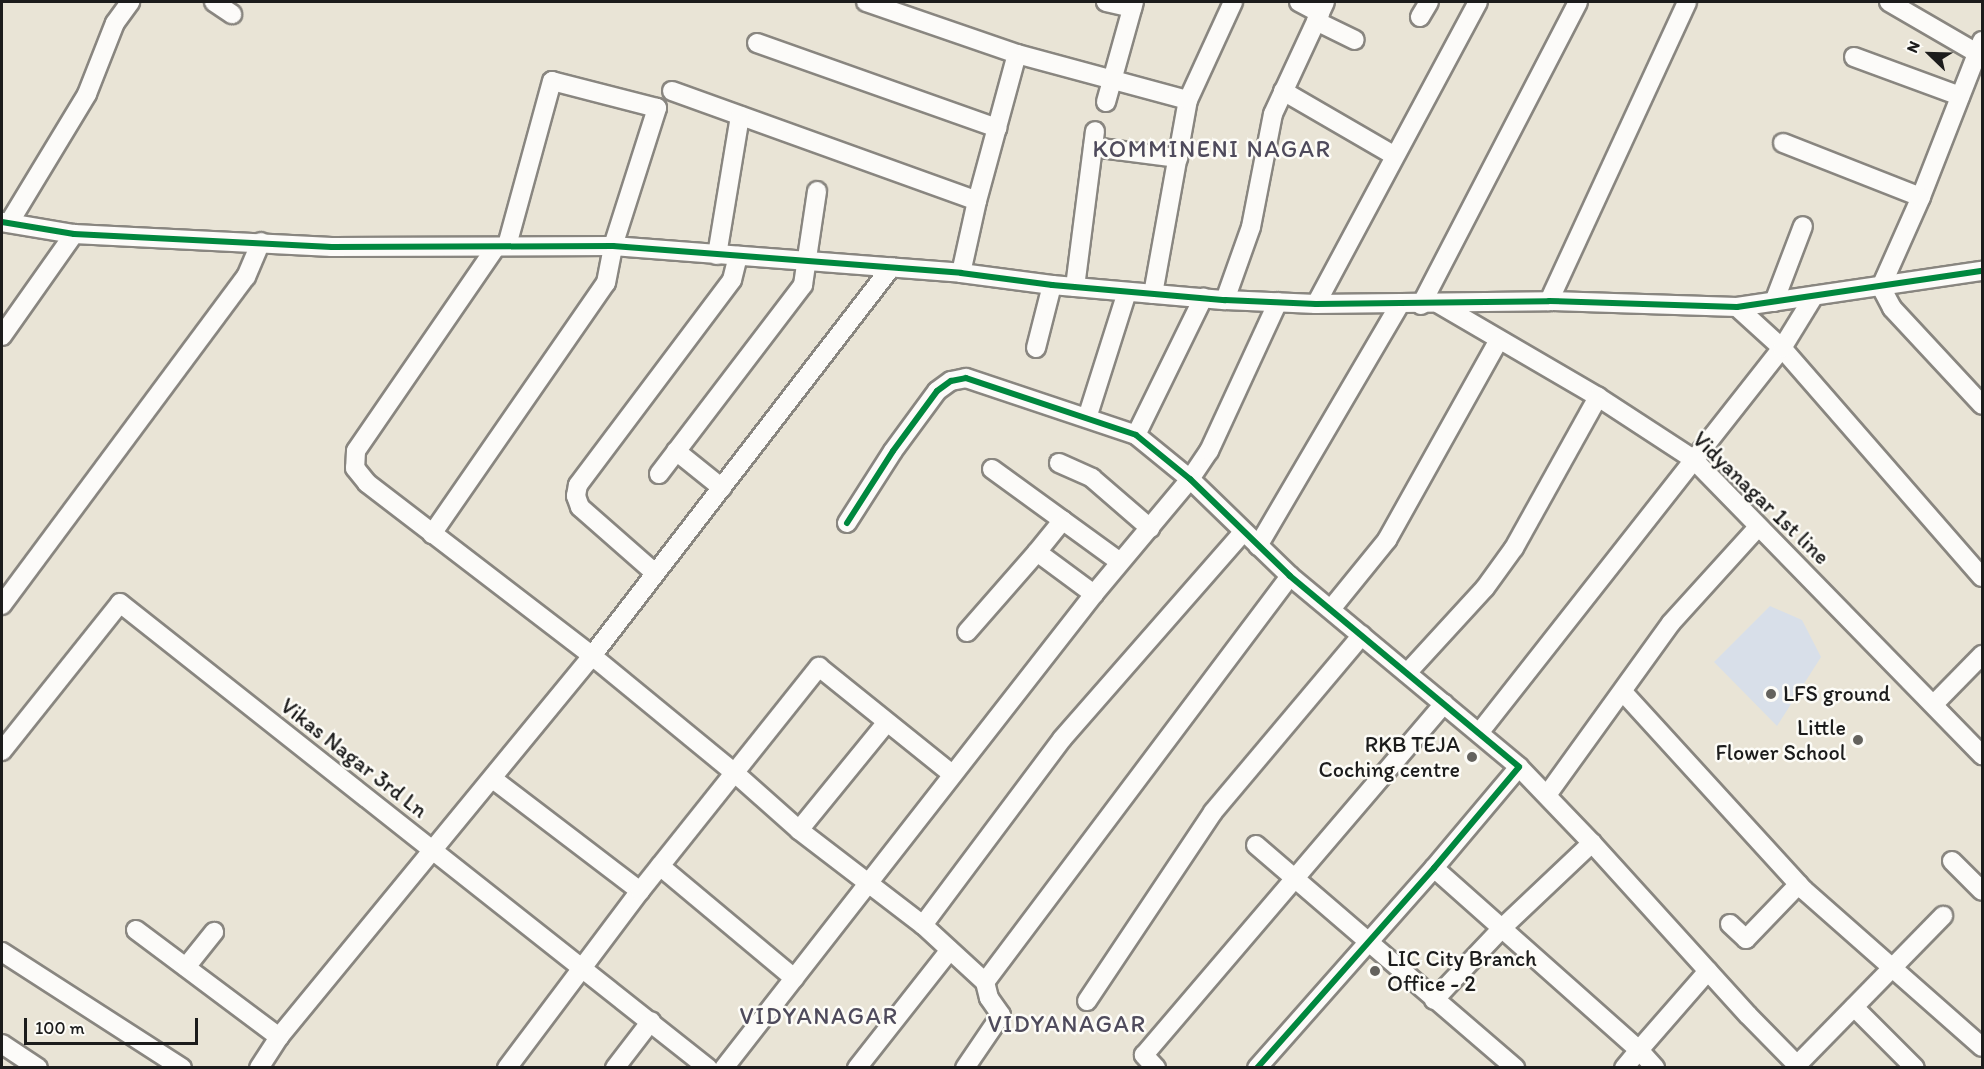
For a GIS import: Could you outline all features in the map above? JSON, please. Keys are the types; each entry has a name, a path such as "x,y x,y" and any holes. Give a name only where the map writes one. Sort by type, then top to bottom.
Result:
{"street":[{"path":"130,2 116,23 87,94 5,223 74,234 332,247 613,246 961,273 1052,285 1225,300 1316,303 1439,304 1549,301 1737,307 1983,271"},
{"path":"214,2 232,14"},
{"path":"866,2 1017,54 1188,100"},
{"path":"1106,2 1133,5 1106,102"},
{"path":"1153,294 1188,100 1233,2"},
{"path":"1299,2 1320,12 1355,40"},
{"path":"1316,303 1478,2"},
{"path":"1421,304 1578,2"},
{"path":"1549,301 1687,2"},
{"path":"1881,287 1921,197 1960,96 1981,50 1900,4"},
{"path":"1225,300 1251,227 1272,114 1320,12"},
{"path":"757,43 997,128"},
{"path":"961,273 977,201 1017,54"},
{"path":"1854,57 1960,96"},
{"path":"432,534 606,283 613,246 657,108 552,81 502,247 356,451 355,468 367,483 432,534 591,655 736,774 799,830 923,925 985,982 989,998 1000,1015 971,1066"},
{"path":"672,91 977,201"},
{"path":"1283,91 1395,156"},
{"path":"717,255 740,116"},
{"path":"1075,287 1094,139 1178,158"},
{"path":"1783,143 1921,197"},
{"path":"659,474 803,285 817,190"},
{"path":"1774,302 1803,226"},
{"path":"2,336 74,234"},
{"path":"4,598 246,277 261,242"},
{"path":"655,573 580,507 576,496 578,485 732,280 738,256"},
{"path":"259,1068 279,1037 493,779 591,655 891,267"},
{"path":"1036,348 1052,285"},
{"path":"1881,287 1892,308 1983,405"},
{"path":"1087,418 1127,292"},
{"path":"1479,734 1782,348 1814,297"},
{"path":"1136,435 1203,298"},
{"path":"724,1068 1094,594 1190,479 1209,451 1278,302"},
{"path":"1258,546 1400,304"},
{"name":"Vidyanagar 1st line","path":"1439,304 1598,397 1693,459 1983,755"},
{"path":"1737,307 1782,348 1983,577"},
{"path":"1331,609 1387,540 1499,340"},
{"path":"847,523 900,442 937,391 951,381 966,378 1136,435 1190,479 1290,576 1519,767 1799,1066 1942,916"},
{"path":"1407,673 1485,588 1515,548 1598,397"},
{"path":"676,451 722,488"},
{"path":"1059,463 1092,478 1149,528"},
{"path":"992,469 1120,562"},
{"path":"967,632 1063,520"},
{"path":"1547,795 1671,623 1758,526"},
{"path":"923,925 1062,739 1244,532"},
{"path":"1037,552 1094,594"},
{"path":"985,982 1290,576"},
{"name":"Vikas Nagar 3rd Ln","path":"2,751 120,603 582,966 708,1068"},
{"path":"1087,1001 1213,812 1362,635"},
{"path":"1934,704 1983,655"},
{"path":"507,1068 640,891 736,774 819,667 952,774"},
{"path":"1623,692 1799,884 1983,1047"},
{"path":"1156,1068 1144,1055 1444,704"},
{"path":"799,830 887,722"},
{"path":"1261,1066 1519,767"},
{"path":"493,779 640,891"},
{"path":"1434,1000 1502,928 1592,843"},
{"path":"1256,845 1367,944 1515,1068"},
{"path":"1952,861 1983,891"},
{"path":"660,866 794,978"},
{"path":"1434,868 1639,1050 1655,1068"},
{"path":"1730,924 1746,939 1799,884"},
{"path":"136,930 279,1037"},
{"path":"186,967 214,932"},
{"path":"857,1068 950,950"},
{"path":"2,951 182,1068"},
{"path":"1624,1068 1708,971"},
{"path":"1854,1007 1915,1068"},
{"path":"615,1068 651,1021"},
{"path":"2,1044 38,1068"}],"shaded area":[{"name":"LFS ground","path":"1770,606 1802,620 1821,657 1777,726 1714,662"}],"cycle path":[{"path":"2,222 74,234 332,247 613,246 961,273 1052,285 1225,300 1316,304 1549,301 1737,307 1982,271"},
{"path":"847,523 893,451 937,391 951,381 966,378 1136,435 1190,479 1290,576 1519,767 1434,868 1257,1068"}],"place":[{"name":"LFS ground","path":"1771,694"},
{"name":"Little Flower School","path":"1858,740"},
{"name":"RKB TEJA Coching centre","path":"1472,757"},
{"name":"LIC City Branch Office - 2","path":"1375,971"}],"district":[{"name":"KOMMINENI NAGAR","path":"1212,149"},
{"name":"VIDYANAGAR","path":"819,1016"},
{"name":"VIDYANAGAR","path":"1067,1024"}]}
